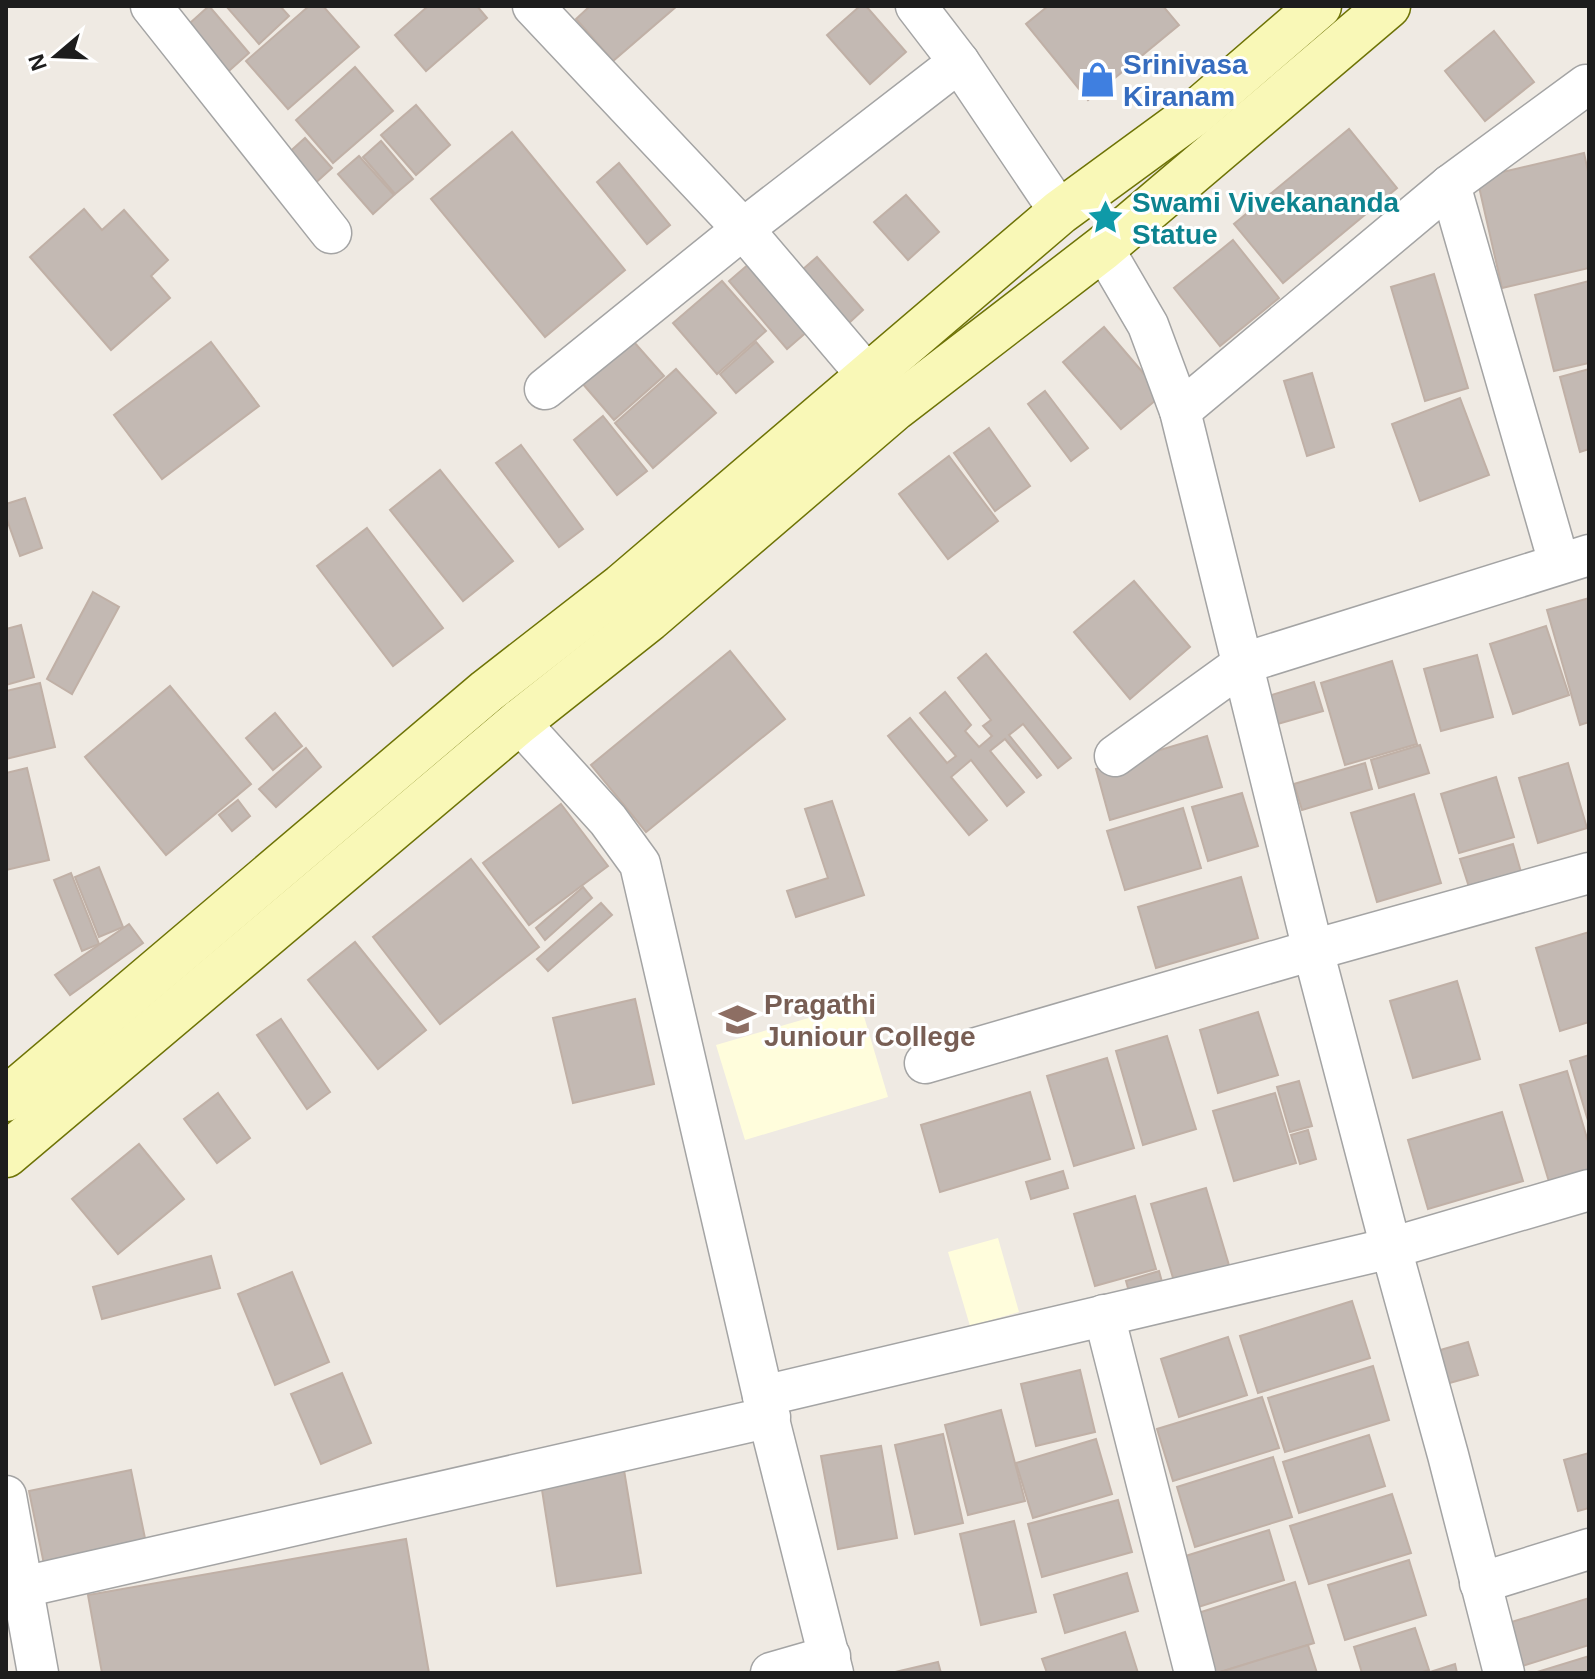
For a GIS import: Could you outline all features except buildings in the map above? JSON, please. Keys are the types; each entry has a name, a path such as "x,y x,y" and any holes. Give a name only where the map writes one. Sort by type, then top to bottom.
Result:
{"main road":[{"path":"6,1099 475,701 622,586 1060,212 1194,114 1319,6"},
{"path":"6,1155 519,722 649,619 895,408 1103,248 1388,6"}],"street":[{"path":"151,6 331,233"},
{"path":"533,6 743,229 867,375"},
{"path":"916,6 959,62 1060,212"},
{"path":"545,389 743,229 959,62"},
{"path":"1180,411 1450,185 1586,85 1589,86"},
{"path":"1115,756 1244,663 1574,559 1450,185"},
{"path":"1103,248 1148,325 1180,411 1313,950 1504,1673"},
{"path":"519,722 608,820 640,864 766,1406 832,1665 771,1673"},
{"path":"925,1063 1589,873"},
{"path":"23,1587 766,1406 1104,1315 1391,1248 1589,1190"},
{"path":"1104,1315 1195,1673"},
{"path":"6,1496 38,1673"},
{"path":"1480,1583 1589,1549"}],"shaded area":[{"path":"860,1003 888,1097 745,1140 716,1045"},
{"path":"998,1238 1019,1312 970,1326 948,1252"}],"place":[{"name":"Srinivasa Kiranam","path":"1097,80"},
{"name":"Swami Vivekananda Statue","path":"1106,218"},
{"name":"Pragathi Juniour College","path":"738,1020"}]}
